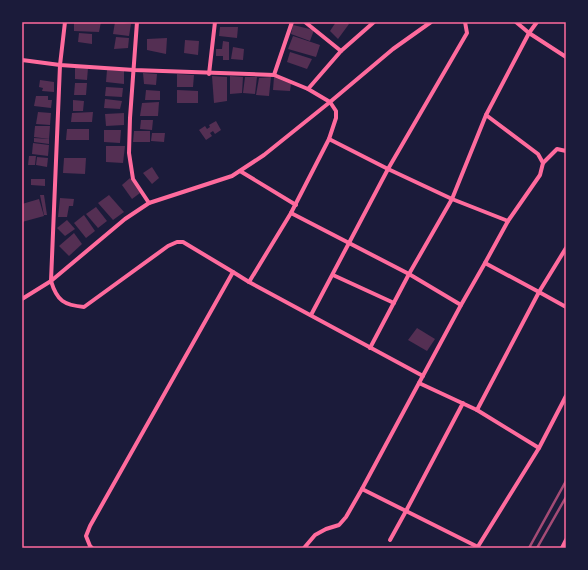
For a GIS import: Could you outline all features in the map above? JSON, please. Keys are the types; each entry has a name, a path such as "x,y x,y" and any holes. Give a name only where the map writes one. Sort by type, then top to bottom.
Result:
{"street":[{"path":"65,22 60,65 51,281 54,290 61,301 71,306 84,307 168,246 177,242 183,242 249,282 424,376"},
{"path":"137,22 129,154 133,179 149,204"},
{"path":"209,74 214,22"},
{"path":"274,75 292,22"},
{"path":"306,22 341,51"},
{"path":"308,89 341,51 374,22"},
{"path":"22,299 51,281 125,219 149,204 232,176 264,155 393,49 431,22"},
{"path":"311,315 350,244 388,169 467,33 465,22"},
{"path":"516,22 529,33 566,57"},
{"path":"370,348 409,274 452,199 486,114 529,33 537,22"},
{"path":"22,60 60,65 134,70 209,74 274,75 308,89 330,102 336,111 336,118 329,139 296,205 249,282"},
{"path":"486,114 538,154 543,163"},
{"path":"329,139 452,199 508,221"},
{"path":"304,548 315,535 326,529 339,525 346,517 508,221 540,176 543,163 557,150 566,150"},
{"path":"240,171 296,205"},
{"path":"291,213 409,274 461,305"},
{"path":"478,410 539,292 566,248"},
{"path":"485,264 566,307"},
{"path":"92,548 86,536 90,526 232,272"},
{"path":"333,275 394,303"},
{"path":"419,383 478,410 539,448"},
{"path":"362,489 406,510 478,548 539,448 566,396"},
{"path":"390,540 463,403"},
{"path":"562,548 566,542"}],"building":[{"path":"74,22 101,22 99,32 74,31"},
{"path":"115,22 131,24 129,36 113,34"},
{"path":"336,22 347,22 349,24 338,39 330,31"},
{"path":"293,25 314,30 310,41 291,34"},
{"path":"220,27 238,27 237,38 219,36"},
{"path":"79,33 92,34 92,44 78,42"},
{"path":"293,36 320,45 316,57 288,49"},
{"path":"116,37 129,38 128,48 114,49"},
{"path":"167,38 166,54 147,50 147,39"},
{"path":"185,40 199,41 198,55 184,53"},
{"path":"223,41 229,42 229,60 223,60 223,56 216,56 216,49 222,49"},
{"path":"233,47 244,49 243,60 231,59"},
{"path":"290,52 312,59 307,69 287,62"},
{"path":"75,67 88,68 87,80 75,79"},
{"path":"107,70 124,71 124,84 106,82"},
{"path":"143,73 157,74 156,85 144,84"},
{"path":"177,74 194,75 193,87 177,87"},
{"path":"212,76 227,77 227,101 214,103"},
{"path":"230,76 243,77 242,93 230,94"},
{"path":"245,77 257,77 255,94 243,93"},
{"path":"271,77 269,96 256,95 259,78"},
{"path":"274,77 291,84 290,91 273,90"},
{"path":"40,80 54,82 54,92 42,91 43,88 39,87"},
{"path":"75,83 87,83 86,95 74,95"},
{"path":"106,87 123,88 122,97 105,96"},
{"path":"146,90 160,91 160,100 145,100"},
{"path":"177,90 198,91 198,103 177,103"},
{"path":"36,96 48,96 48,100 52,100 51,108 34,106"},
{"path":"105,99 122,101 120,109 104,108"},
{"path":"73,100 84,101 83,111 73,111"},
{"path":"159,102 158,116 140,116 142,103"},
{"path":"38,112 51,113 50,125 36,124"},
{"path":"93,112 92,122 71,122 72,113"},
{"path":"124,113 124,125 106,126 105,114"},
{"path":"141,120 153,120 152,130 140,129"},
{"path":"216,121 221,130 215,134 213,131 210,133 212,136 206,140 199,130 205,126 207,129 210,127 209,125"},
{"path":"35,126 50,126 49,139 34,137"},
{"path":"67,129 89,129 89,140 66,140"},
{"path":"104,130 121,130 120,143 104,142"},
{"path":"134,131 150,131 150,142 133,142"},
{"path":"152,133 165,133 164,142 151,141"},
{"path":"34,138 49,139 49,144 34,142"},
{"path":"33,143 49,145 48,156 32,154"},
{"path":"106,146 125,146 123,163 106,162"},
{"path":"29,156 36,156 35,165 28,165"},
{"path":"37,157 48,158 47,167 36,165"},
{"path":"64,158 86,158 85,174 63,173"},
{"path":"152,167 159,178 152,184 143,173"},
{"path":"130,178 140,193 132,199 122,185"},
{"path":"31,179 45,179 45,186 31,185"},
{"path":"40,195 44,195 47,215 44,215"},
{"path":"109,195 124,212 113,220 98,203"},
{"path":"60,198 74,199 73,206 69,206 67,217 58,217"},
{"path":"39,199 44,216 22,222 22,204"},
{"path":"96,207 107,221 98,228 86,214"},
{"path":"84,215 95,231 86,238 74,223"},
{"path":"67,220 75,229 65,236 57,228"},
{"path":"74,233 82,244 69,256 59,246"},
{"path":"417,328 435,339 427,351 408,340"}],"railway":[{"path":"529,548 566,481"},
{"path":"537,548 566,497"}]}
